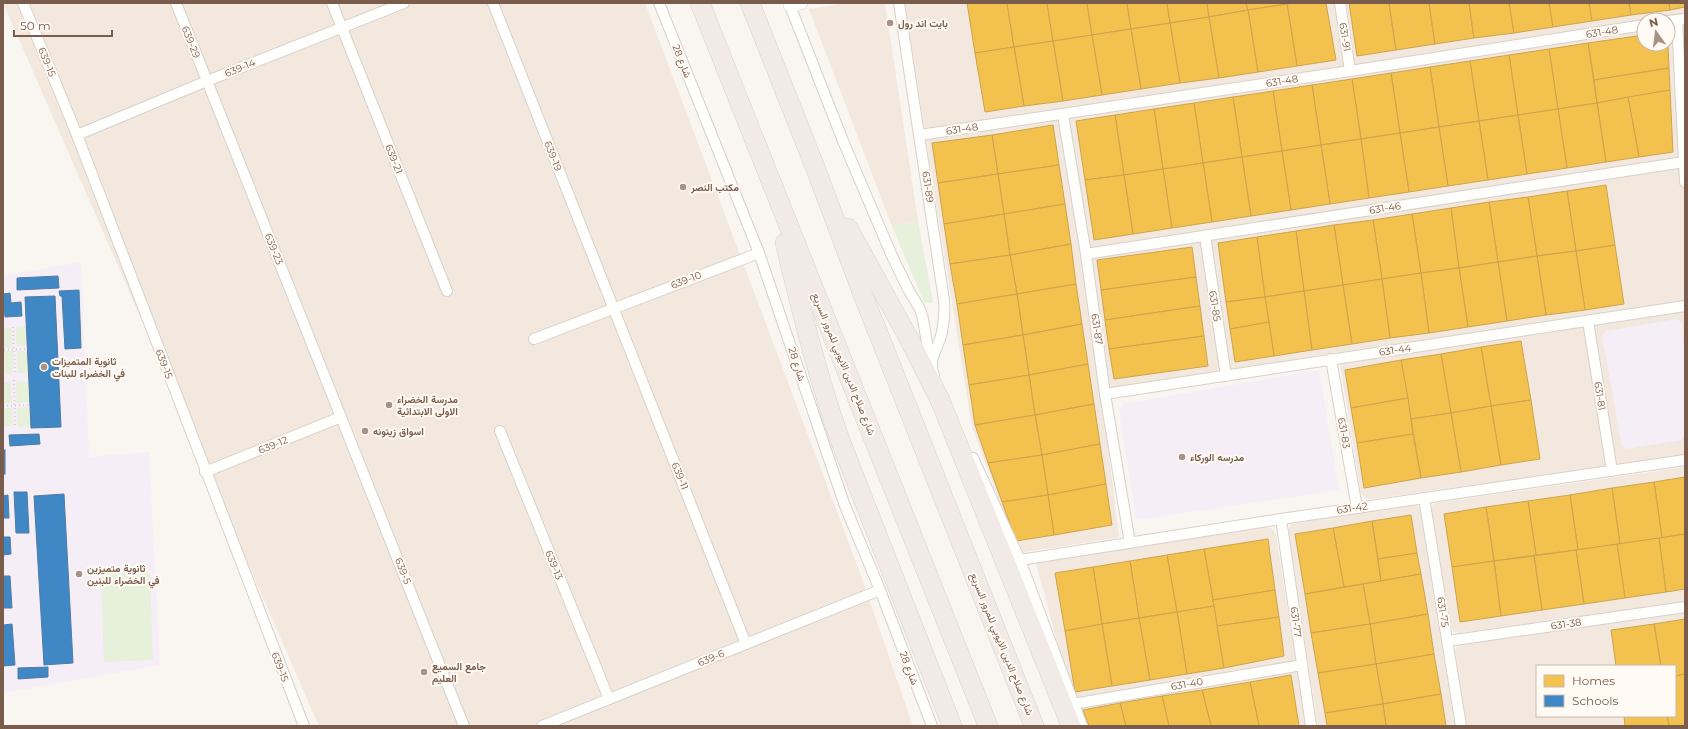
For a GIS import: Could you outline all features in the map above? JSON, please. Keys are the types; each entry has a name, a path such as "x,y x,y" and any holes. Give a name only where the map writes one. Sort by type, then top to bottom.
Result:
{"highway":[{"name":"شارع صلاح الدين الايوبي للمرور السريع","path":"700,3 988,726"},
{"name":"شارع صلاح الدين الايوبي للمرور السريع","path":"750,3 815,167 863,294 1034,726"},
{"path":"815,167 908,337 940,400 1071,726"},
{"path":"771,183 803,318 826,401 952,726"}],"street":[{"name":"639-15","path":"23,3 77,135 205,472 304,726"},
{"name":"639-29","path":"176,3 207,81"},
{"name":"639-21","path":"332,3 447,291"},
{"name":"639-14","path":"77,135 207,81 404,3"},
{"name":"639-19","path":"493,3 614,308"},
{"name":"شارع 28","path":"659,3 760,253 832,470 932,726"},
{"name":"631-89","path":"899,3 944,300 943,328 940,342 934,354 932,370"},
{"name":"631-91","path":"1340,3 1350,71"},
{"path":"793,4 843,141 892,256 905,284 920,309 932,370 940,400"},
{"path":"1677,20 1685,182"},
{"name":"631-48","path":"920,135 1062,115 1636,26"},
{"name":"639-23","path":"207,81 341,417"},
{"name":"631-87","path":"1062,115 1086,254 1105,394 1130,543"},
{"name":"631-46","path":"1086,254 1684,162"},
{"name":"631-85","path":"1205,236 1226,376"},
{"name":"639-10","path":"534,339 760,253"},
{"name":"631-44","path":"1105,394 1685,306"},
{"name":"639-11","path":"614,308 746,644"},
{"name":"631-81","path":"1588,321 1612,471"},
{"name":"631-83","path":"1331,359 1357,508"},
{"path":"932,370 1020,560 1072,704 1082,726"},
{"name":"639-12","path":"205,472 341,417"},
{"name":"639-5","path":"341,417 464,726"},
{"name":"639-13","path":"500,431 609,699"},
{"name":"631-42","path":"1020,560 1281,519 1685,460"},
{"name":"631-75","path":"1424,498 1461,726"},
{"name":"631-77","path":"1281,519 1311,726"},
{"name":"639-6","path":"542,726 880,590"},
{"name":"631-38","path":"1448,641 1685,607"},
{"name":"631-40","path":"1072,704 1302,665"}],"path":[{"path":"13,327 15,372"},
{"path":"4,350 27,348"},
{"path":"14,380 15,426"},
{"path":"3,406 30,405"}],"shaded area":[{"path":"3,3 645,3 860,573 913,726 319,726"},
{"path":"848,3 885,3 918,221 892,226 809,9"},
{"path":"905,3 1685,3 1685,456 1371,499 1365,498 1361,494 1338,352 1101,391 1119,536 1115,538 1019,553 972,427"},
{"name":"ثانوية متميزين في الخضراء للبنين","path":"81,262 89,457 149,452 160,665 3,693 3,276"},
{"path":"1677,319 1682,323 1685,366 1685,436 1681,440 1627,449 1622,446 1602,336 1606,331"},
{"path":"1319,370 1339,490 1136,520 1119,410 1123,404"},
{"path":"1685,467 1685,602 1460,633 1454,632 1451,627 1431,506 1435,503"},
{"path":"1409,504 1416,505 1420,510 1455,726 1318,726 1288,530 1292,524"},
{"path":"1266,527 1273,529 1276,535 1306,726 1086,726 1063,664 1036,563"},
{"path":"1685,613 1685,726 1467,726 1455,651 1457,646 1461,644"}],"green space":[{"path":"918,221 933,302 930,303 924,302 892,226"},
{"path":"26,326 27,345 16,346 16,327"},
{"path":"11,327 12,347 3,348 3,328"},
{"path":"4,351 13,351 13,373 5,373"},
{"path":"17,351 28,351 28,373 18,373"},
{"path":"11,382 12,403 3,403 3,383"},
{"path":"16,382 29,382 30,402 17,403"},
{"path":"30,407 31,426 18,427 17,408"},
{"path":"3,408 12,408 13,426 3,426"},
{"path":"150,573 153,660 104,662 101,575"}],"building: Homes":[{"path":"967,3 1007,3 1014,47 975,53"},
{"path":"1007,3 1047,3 1053,41 1014,47"},
{"path":"1047,3 1087,3 1092,35 1053,41"},
{"path":"1087,3 1127,3 1131,29 1092,35"},
{"path":"1127,3 1167,3 1170,23 1131,29"},
{"path":"1167,3 1207,3 1209,17 1170,23"},
{"path":"1207,3 1246,3 1248,10 1209,17"},
{"path":"1246,3 1286,3 1287,4 1248,10"},
{"path":"1326,3 1336,60 1297,66 1287,4"},
{"path":"1349,3 1389,3 1396,50 1357,56"},
{"path":"1389,3 1429,3 1435,44 1396,50"},
{"path":"1429,3 1469,3 1474,38 1435,44"},
{"path":"1469,3 1509,3 1514,33 1474,38"},
{"path":"1509,3 1549,3 1553,27 1514,33"},
{"path":"1549,3 1589,3 1592,21 1553,27"},
{"path":"1589,3 1629,3 1631,15 1592,21"},
{"path":"1629,3 1669,3 1670,10 1636,12 1636,14 1631,15"},
{"path":"1669,3 1685,3 1685,7 1670,10"},
{"path":"1287,4 1297,66 1258,72 1248,10"},
{"path":"1248,10 1258,72 1219,78 1209,17"},
{"path":"1209,17 1219,78 1180,83 1170,23"},
{"path":"1170,23 1180,83 1141,89 1131,29"},
{"path":"1131,29 1141,89 1102,95 1092,35"},
{"path":"1092,35 1102,95 1063,101 1053,41"},
{"path":"1636,36 1636,52 1668,52 1669,68 1594,80 1588,43"},
{"path":"1053,41 1063,101 1024,106 1014,47"},
{"path":"1588,43 1597,103 1558,109 1549,49"},
{"path":"1014,47 1024,106 985,112 975,53"},
{"path":"1549,49 1558,109 1518,115 1509,55"},
{"path":"1509,55 1518,115 1479,121 1470,61"},
{"path":"1470,61 1479,121 1439,127 1430,67"},
{"path":"1430,67 1439,127 1400,133 1391,73"},
{"path":"1669,68 1670,90 1597,103 1594,80"},
{"path":"1391,73 1400,133 1361,139 1352,79"},
{"path":"1352,79 1361,139 1321,145 1312,85"},
{"path":"1312,85 1321,145 1282,151 1273,91"},
{"path":"1670,90 1673,152 1639,157 1628,97"},
{"path":"1273,91 1282,151 1242,157 1233,97"},
{"path":"1233,97 1242,157 1203,163 1194,103"},
{"path":"1628,97 1639,157 1606,162 1597,103"},
{"path":"1194,103 1203,163 1163,169 1154,109"},
{"path":"1597,103 1606,162 1567,168 1558,109"},
{"path":"1154,109 1163,169 1124,175 1115,115"},
{"path":"1558,109 1567,168 1527,174 1518,115"},
{"path":"1115,115 1124,175 1085,180 1076,121"},
{"path":"1518,115 1527,174 1488,180 1479,121"},
{"path":"1479,121 1488,180 1448,186 1439,127"},
{"path":"1053,125 1059,165 998,174 992,135"},
{"path":"1439,127 1448,186 1409,192 1400,133"},
{"path":"1400,133 1409,192 1369,198 1361,139"},
{"path":"992,135 998,174 938,183 932,143"},
{"path":"1361,139 1369,198 1330,204 1321,145"},
{"path":"1321,145 1330,204 1291,210 1282,151"},
{"path":"1282,151 1291,210 1251,216 1242,157"},
{"path":"1242,157 1251,216 1212,222 1203,163"},
{"path":"1203,163 1212,222 1172,228 1163,169"},
{"path":"1059,165 1065,204 1004,214 998,174"},
{"path":"1163,169 1172,228 1133,234 1124,175"},
{"path":"998,174 1004,214 944,224 938,183"},
{"path":"1124,175 1133,234 1094,240 1085,180"},
{"path":"1606,185 1615,245 1576,251 1567,191"},
{"path":"1567,191 1576,251 1537,256 1528,197"},
{"path":"1528,197 1537,256 1498,262 1489,202"},
{"path":"1489,202 1498,262 1459,268 1451,208"},
{"path":"1065,204 1071,244 1010,255 1004,214"},
{"path":"1451,208 1459,268 1421,273 1412,214"},
{"path":"1004,214 1010,255 950,264 944,224"},
{"path":"1412,214 1421,273 1382,279 1373,220"},
{"path":"1373,220 1382,279 1343,285 1334,225"},
{"path":"1334,225 1343,285 1304,291 1296,231"},
{"path":"1296,231 1304,291 1265,297 1257,237"},
{"path":"1257,237 1265,297 1226,302 1218,243"},
{"path":"1071,244 1076,284 1017,294 1010,255"},
{"path":"1615,245 1624,304 1585,310 1576,251"},
{"path":"1192,247 1196,277 1101,290 1097,260"},
{"path":"1576,251 1585,310 1546,315 1537,256"},
{"path":"1010,255 1017,294 957,304 950,264"},
{"path":"1537,256 1546,315 1507,321 1498,262"},
{"path":"1498,262 1507,321 1468,327 1459,268"},
{"path":"1459,268 1468,327 1429,333 1421,273"},
{"path":"1421,273 1429,333 1390,338 1382,279"},
{"path":"1196,277 1200,306 1105,320 1101,290"},
{"path":"1382,279 1390,338 1352,344 1343,285"},
{"path":"1076,284 1082,324 1023,335 1017,294"},
{"path":"1343,285 1352,344 1312,350 1304,291"},
{"path":"1304,291 1312,350 1274,356 1265,297"},
{"path":"1017,294 1023,335 963,345 957,304"},
{"path":"1265,297 1269,322 1230,329 1226,302"},
{"path":"1200,306 1204,336 1109,349 1105,320"},
{"path":"1269,322 1274,356 1235,362 1230,329"},
{"path":"1082,324 1088,364 1029,375 1023,335"},
{"path":"1023,335 1029,375 969,385 963,345"},
{"path":"1204,336 1208,366 1114,379 1109,349"},
{"path":"1521,341 1531,400 1491,406 1481,347"},
{"path":"1481,347 1491,406 1451,413 1441,354"},
{"path":"1441,354 1451,413 1411,419 1401,360"},
{"path":"1401,360 1408,398 1351,408 1345,370"},
{"path":"1088,364 1094,404 1035,415 1029,375"},
{"path":"1029,375 1035,415 975,425 969,385"},
{"path":"1408,398 1413,434 1357,443 1351,408"},
{"path":"1531,400 1540,459 1501,465 1491,406"},
{"path":"1094,404 1100,444 1042,455 1035,415"},
{"path":"1491,406 1501,465 1461,472 1451,413"},
{"path":"1451,413 1461,472 1421,478 1411,419"},
{"path":"1035,415 1042,455 988,463 975,425"},
{"path":"1413,434 1421,478 1364,488 1357,443"},
{"path":"1100,444 1106,484 1048,495 1042,455"},
{"path":"1042,455 1048,495 1002,502 988,463"},
{"path":"1685,477 1685,534 1662,538 1654,482"},
{"path":"1654,482 1662,538 1620,544 1612,488"},
{"path":"1106,484 1112,525 1054,535 1048,495"},
{"path":"1612,488 1620,544 1578,550 1570,495"},
{"path":"1048,495 1054,535 1016,541 1002,502"},
{"path":"1570,495 1578,550 1536,555 1528,501"},
{"path":"1528,501 1536,555 1494,561 1486,507"},
{"path":"1486,507 1494,561 1452,567 1444,514"},
{"path":"1411,515 1417,553 1378,559 1372,521"},
{"path":"1372,521 1381,581 1344,587 1333,528"},
{"path":"1333,528 1344,587 1305,594 1295,534"},
{"path":"1685,534 1685,589 1666,592 1659,538"},
{"path":"1659,538 1666,592 1625,598 1617,544"},
{"path":"1268,539 1275,590 1213,600 1204,549"},
{"path":"1617,544 1625,598 1584,604 1576,550"},
{"path":"1204,549 1214,606 1177,612 1167,555"},
{"path":"1576,550 1584,604 1542,610 1534,556"},
{"path":"1417,553 1421,574 1381,581 1378,559"},
{"path":"1167,555 1177,612 1139,618 1130,561"},
{"path":"1534,556 1542,610 1501,616 1494,561"},
{"path":"1130,561 1139,618 1102,624 1093,567"},
{"path":"1494,561 1501,616 1460,622 1452,567"},
{"path":"1093,567 1102,624 1065,631 1055,573"},
{"path":"1421,574 1428,614 1370,624 1363,584"},
{"path":"1363,584 1370,624 1311,633 1305,594"},
{"path":"1275,590 1279,617 1217,626 1213,600"},
{"path":"1214,606 1224,668 1187,674 1177,612"},
{"path":"1177,612 1187,674 1150,680 1139,618"},
{"path":"1428,614 1434,654 1376,664 1370,624"},
{"path":"1279,617 1284,656 1224,668 1217,626"},
{"path":"1139,618 1150,680 1112,686 1102,624"},
{"path":"1685,619 1685,674 1676,676 1676,665 1661,665 1654,624"},
{"path":"1102,624 1112,686 1075,692 1065,631"},
{"path":"1370,624 1376,664 1318,673 1311,633"},
{"path":"1654,624 1661,665 1616,665 1611,630"},
{"path":"1434,654 1441,694 1383,704 1376,664"},
{"path":"1376,664 1383,704 1325,713 1318,673"},
{"path":"1685,674 1685,726 1669,726 1667,717 1676,717 1676,676"},
{"path":"1291,675 1299,726 1259,726 1250,682"},
{"path":"1250,682 1259,726 1211,726 1202,690"},
{"path":"1202,690 1211,726 1169,726 1162,696"},
{"path":"1441,694 1446,726 1386,726 1383,704"},
{"path":"1162,696 1169,726 1126,726 1120,703"},
{"path":"1120,703 1126,726 1089,726 1083,710"},
{"path":"1383,704 1386,726 1327,726 1325,713"},
{"path":"1624,717 1667,717 1669,726 1625,726"}],"building: Schools":[{"path":"58,276 59,288 17,290 17,278"},
{"path":"79,290 81,348 65,349 62,296 60,296 59,291"},
{"path":"10,293 11,303 21,302 22,316 5,317 3,294"},
{"path":"55,296 61,427 31,428 25,297"},
{"path":"39,434 40,444 10,446 9,435"},
{"path":"3,450 5,450 5,474 3,474"},
{"path":"14,492 27,492 29,533 16,533"},
{"path":"64,494 73,663 44,665 34,496"},
{"path":"8,495 9,518 3,518 3,496"},
{"path":"3,537 10,537 11,554 3,555"},
{"path":"3,576 10,576 12,608 3,608"},
{"path":"12,624 15,665 3,666 3,625"},
{"path":"48,667 48,677 18,679 18,668"}],"place":[{"name":"بايت اند رول","path":"890,23"},
{"name":"مكتب النصر","path":"683,187"},
{"name":"ثانوية المتميزات في الخضراء للبنات","path":"44,367"},
{"name":"مدرسة الخضراء الاولى الابتدائية","path":"389,405"},
{"name":"اسواق زيتونه","path":"365,431"},
{"name":"مدرسه الوركاء","path":"1182,457"},
{"name":"ثانوية متميزين في الخضراء للبنين","path":"79,574"},
{"name":"جامع السميع العليم","path":"424,672"}]}
